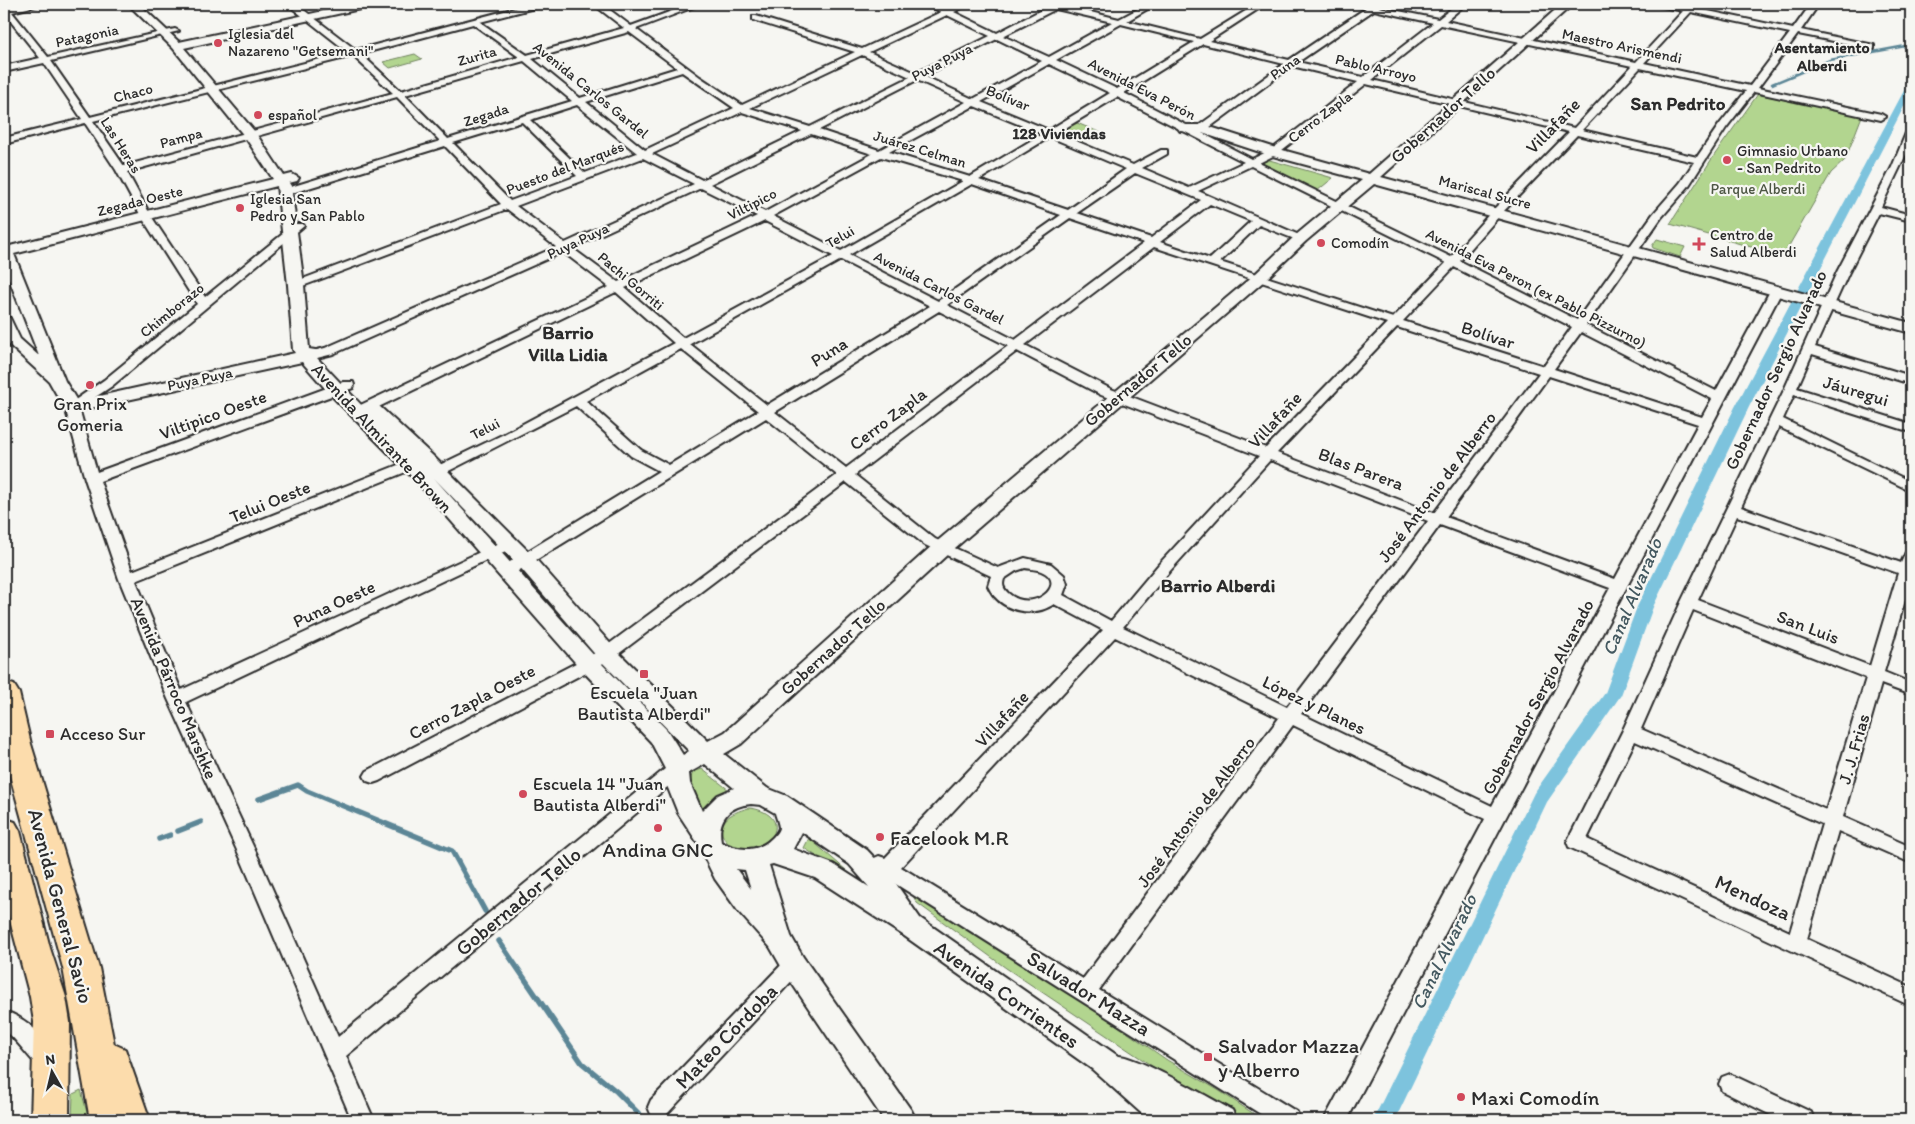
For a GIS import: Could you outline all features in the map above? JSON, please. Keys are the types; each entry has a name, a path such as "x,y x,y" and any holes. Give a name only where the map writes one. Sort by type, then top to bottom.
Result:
{"highway":[{"name":"Avenida General Savio","path":"4,693 16,744 81,968 109,1120"},
{"name":"Avenida General Savio","path":"4,831 33,948 48,997 52,1022 50,1120"},
{"path":"81,968 131,1120"}],"street":[{"path":"4,9 39,4"},
{"path":"133,4 177,39 369,4"},
{"path":"146,4 256,134 289,185"},
{"name":"Pachi Gorriti","path":"291,4 355,53 398,93 509,206 618,287 682,344 936,545 999,574"},
{"path":"306,15 336,4"},
{"name":"Chaco","path":"4,141 475,22 503,11 539,4"},
{"name":"Juárez Celman","path":"597,4 740,108 1071,213 1259,278"},
{"name":"Zurita","path":"256,134 629,29 698,4"},
{"name":"Avenida Eva Perón","path":"930,4 1193,130 1251,163 1332,204"},
{"name":"Puesto del Marqués","path":"301,283 644,154 965,4"},
{"name":"Pablo Arroyo","path":"1053,4 1201,42 1700,161"},
{"name":"Puya Puya","path":"72,407 329,351 566,247 701,184 812,130 1053,4"},
{"name":"Viltipico","path":"363,409 764,217 1152,4"},
{"name":"Telui","path":"425,468 577,400 841,256 1117,93 1262,4"},
{"name":"Maestro Arismendi","path":"1356,4 1375,5 1513,38 1881,117"},
{"name":"Cerro Zapla","path":"1188,192 1270,154 1442,22 1462,4"},
{"name":"Gobernador Tello","path":"1394,143 1552,4"},
{"name":"Gobernador Tello","path":"333,1054 677,769 733,738 936,545 1112,394 1244,273 1295,236 1363,177 1458,102 1568,4"},
{"path":"1662,4 1691,6 1871,47"},
{"name":"José Antonio de Alberro","path":"1086,991 1546,372 1576,326 1700,161 1722,127 1771,66 1815,4"},
{"name":"Puna","path":"1193,130 1375,5"},
{"name":"Villafañe","path":"888,868 1113,629 1164,568 1269,453 1453,262 1494,215 1576,131 1691,6"},
{"name":"Las Heras","path":"4,9 45,59 87,119 120,170 146,216 204,305"},
{"name":"Bolívar","path":"756,18 862,52 973,102 1295,236"},
{"name":"Avenida Carlos Gardel","path":"475,22 524,57 644,154 1112,394"},
{"name":"Patagonia","path":"4,69 45,59 177,39"},
{"name":"Zegada","path":"289,185 448,143 684,69"},
{"path":"524,119 584,177"},
{"name":"Mariscal Sucre","path":"1193,130 1270,154 1363,177 1826,308"},
{"name":"Gobernador Sergio Alvarado","path":"1576,842 1630,732 1689,602 1790,390 1826,308 1875,209 1908,152 1911,133"},
{"name":"Pampa","path":"120,170 256,134"},
{"name":"Puna","path":"505,572 938,306 1133,169 1164,152"},
{"name":"Zegada Oeste","path":"4,251 146,216 289,185"},
{"name":"Avenida Almirante Brown","path":"289,185 301,283 301,350 311,355 363,409 525,560 670,753 677,769 678,783 690,813 742,897 756,916 779,940"},
{"name":"Cerro Zapla","path":"598,659 846,475 1208,200"},
{"name":"Avenida Eva Peron (ex Pablo Pizzurno)","path":"1332,204 1453,262 1720,398"},
{"path":"1875,209 1911,218"},
{"path":"1212,263 1257,221"},
{"name":"Chimborazo","path":"72,407 108,383 294,230"},
{"name":"Gobernador Tello","path":"1112,394 1259,278 1295,236"},
{"name":"Avenida Párroco Marshke","path":"4,251 57,381 72,407 92,479 127,579 176,699 250,859 363,1120"},
{"name":"Bolívar","path":"1259,278 1707,423"},
{"name":"Gobernador Sergio Alvarado","path":"1335,1120 1707,423 1774,293"},
{"path":"1826,308 1911,328"},
{"path":"1826,308 1911,334"},
{"path":"4,321 16,344 57,381"},
{"path":"1808,349 1911,380"},
{"name":"Viltipico Oeste","path":"92,479 342,388"},
{"name":"Jáuregui","path":"1790,390 1911,428"},
{"name":"Blas Parera","path":"1112,394 1437,519 1620,586"},
{"path":"577,400 636,453 670,471"},
{"path":"1775,420 1911,487"},
{"name":"Avenida Almirante Brown","path":"425,468 489,554 505,572 598,659 705,752 760,796"},
{"name":"Telui Oeste","path":"127,579 425,468"},
{"path":"1733,509 1910,566"},
{"name":"Puna Oeste","path":"176,699 509,544"},
{"path":"1020,564 1036,564 1046,567 1053,572 1060,585 1059,591 1054,598 1047,602 1028,606 1008,601 1000,595 996,588 999,574 1006,568 1020,564"},
{"name":"J. J. Frias","path":"1796,943 1875,675 1910,566"},
{"name":"López y Planes","path":"1054,598 1113,629 1497,817"},
{"name":"San Luis","path":"1689,602 1911,689"},
{"name":"Cerro Zapla Oeste","path":"373,776 598,659"},
{"path":"1630,732 1911,856"},
{"path":"760,796 776,801 786,808 791,828 784,842 763,857 734,859 722,855 710,844 709,824 716,809 726,802 737,797 760,796"},
{"name":"Avenida Corrientes","path":"786,808 858,857 895,902 912,927"},
{"name":"Mendoza","path":"1576,842 1911,997"},
{"path":"763,857 779,940 794,965 901,1120"},
{"name":"Avenida Corrientes","path":"763,857 805,863 824,871 912,927 1102,1060 1153,1106 1175,1120"},
{"name":"Salvador Mazza","path":"858,857 888,868 1289,1120"},
{"name":"Mateo Córdoba","path":"659,1107 794,965"},
{"path":"4,1020 14,1024 36,1046 52,1072"},
{"name":"Avenida Corrientes","path":"1102,1060 1158,1085 1222,1120"},
{"path":"1730,1084 1803,1120"}],"green space":[{"path":"415,54 422,59 390,68 383,62"},
{"name":"Parque Alberdi","path":"1758,94 1862,116 1845,160 1831,173 1783,256 1670,224 1713,157"},
{"path":"1077,123 1101,133 1082,141 1061,131"},
{"path":"1266,159 1333,178 1317,191 1258,162"},
{"path":"1657,239 1685,247 1680,257 1653,248 1652,246"},
{"path":"702,769 729,790 712,799 702,812 696,803 690,783 693,772"},
{"path":"749,808 761,811 771,817 775,827 774,833 759,848 746,850 735,848 726,841 722,833 723,824 732,815"},
{"path":"809,838 870,891 804,848"},
{"path":"913,896 1089,1006 1167,1060 1218,1090 1263,1120 1242,1120 1170,1078 1006,968 917,903"},
{"path":"81,1090 89,1120 72,1120 73,1094"}],"waterway":[{"path":"1772,84 1830,60 1911,45"},
{"name":"Canal Alvarado","path":"1384,1120 1540,798 1613,695 1645,607 1742,407 1911,85"},
{"path":"259,799 298,785 307,791 452,851 485,911"},
{"path":"178,831 201,822"},
{"path":"159,839 170,835"},
{"path":"499,941 582,1063 617,1092 645,1120"}],"place":[{"name":"Iglesia del Nazareno \"Getsemani\"","path":"218,43"},
{"name":"español","path":"258,115"},
{"name":"Gimnasio Urbano - San Pedrito","path":"1727,160"},
{"name":"Iglesia San Pedro y San Pablo","path":"240,208"},
{"name":"Comodín","path":"1321,243"},
{"name":"Centro de Salud Alberdi","path":"1699,244"},
{"name":"Gran Prix Gomeria","path":"90,385"},
{"name":"Escuela \"Juan Bautista Alberdi\"","path":"644,674"},
{"name":"Acceso Sur","path":"50,734"},
{"name":"Escuela 14 \"Juan Bautista Alberdi\"","path":"523,794"},
{"name":"Andina GNC","path":"658,828"},
{"name":"Facelook M.R","path":"880,837"},
{"name":"Salvador Mazza y Alberro","path":"1208,1057"},
{"name":"Maxi Comodín","path":"1461,1097"}],"district":[{"name":"Asentamiento Alberdi","path":"1822,56"},
{"name":"San Pedrito","path":"1678,103"},
{"name":"128 Viviendas","path":"1059,133"},
{"name":"Barrio Villa Lidia","path":"568,343"},
{"name":"Barrio Alberdi","path":"1218,585"}]}
